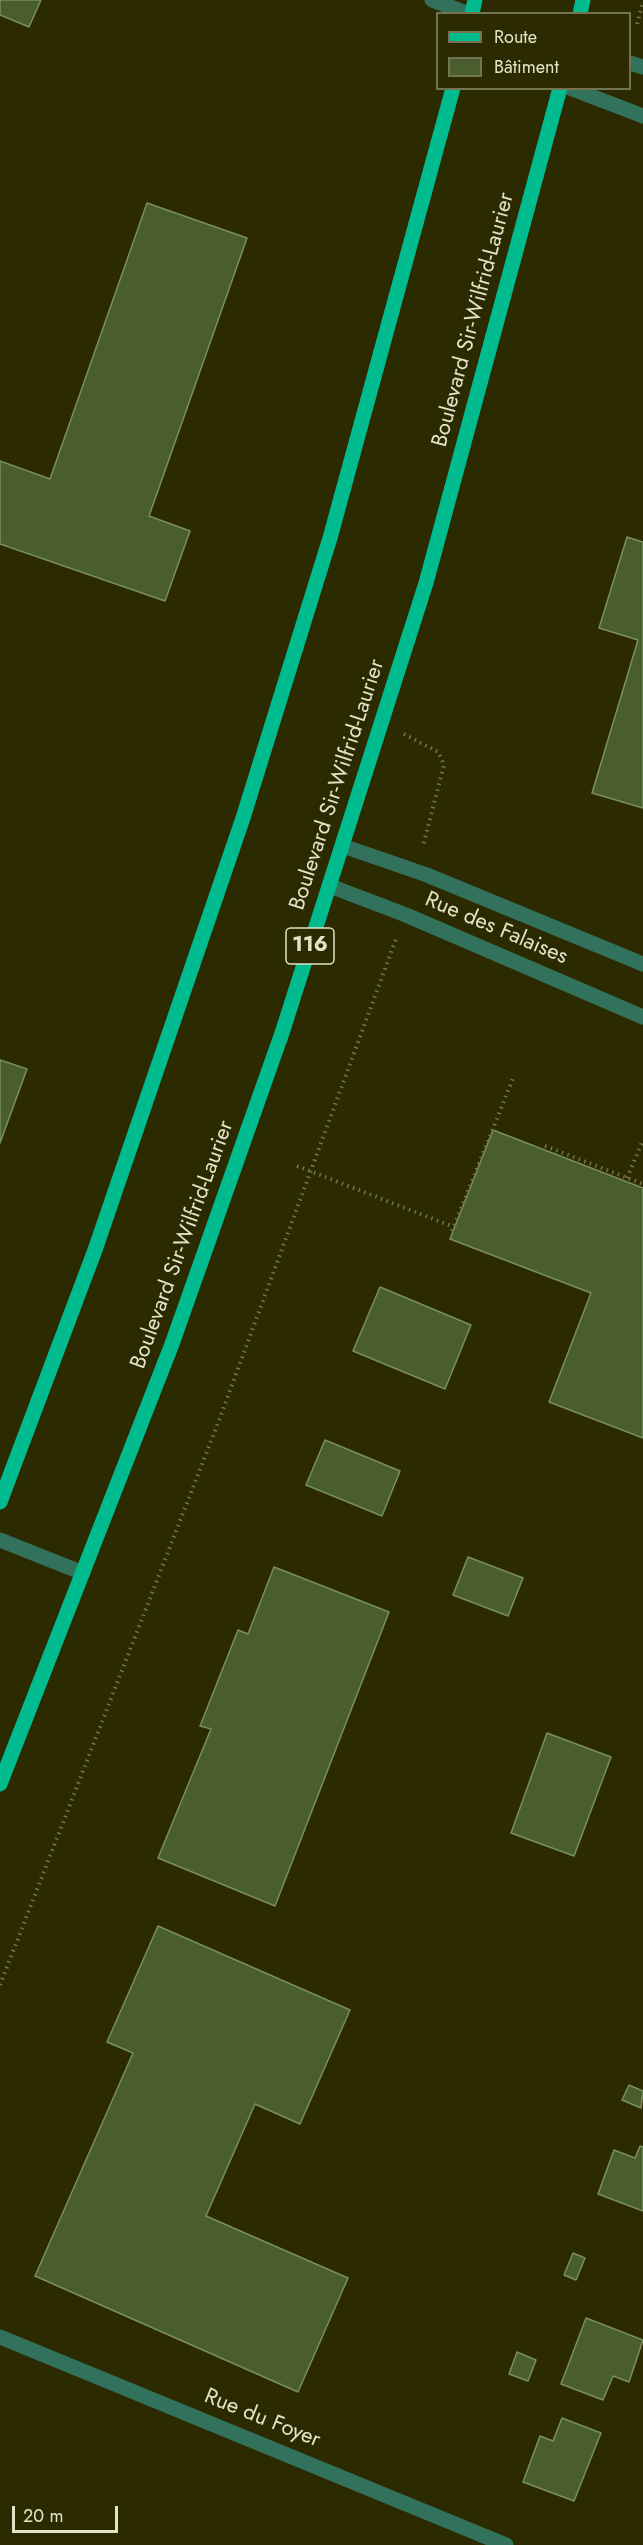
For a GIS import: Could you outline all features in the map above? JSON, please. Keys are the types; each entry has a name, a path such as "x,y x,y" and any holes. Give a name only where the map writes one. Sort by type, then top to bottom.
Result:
{"main road":[{"path":"0,1502 94,1250 243,818 330,538 452,90"},
{"name":"Boulevard Sir-Wilfrid-Laurier","path":"0,1784 172,1344 250,1127 330,886 429,572 559,90"}],"street":[{"path":"432,0 465,12"},
{"path":"575,90 643,116"},
{"name":"Rue des Falaises","path":"343,846 522,913 643,964"},
{"name":"Rue des Falaises","path":"330,886 405,915 643,1017"},
{"path":"0,1540 83,1573"},
{"name":"Rue du Foyer","path":"0,2337 506,2545"}],"path":[{"path":"637,24 643,2"},
{"path":"417,872 444,765 438,752 428,746"},
{"path":"0,1985 160,1578 405,915"},
{"path":"297,1166 453,1229 514,1076"},
{"path":"627,1178 643,1140"},
{"path":"545,1146 643,1184"}],"building":[{"path":"0,0 41,0 29,27 0,15"},
{"path":"147,203 247,238 149,516 190,531 165,601 0,544 0,461 50,479"},
{"path":"627,537 643,542 643,808 592,793 638,640 599,628"},
{"path":"0,1060 27,1069 0,1143"},
{"path":"493,1130 643,1188 643,1438 549,1402 591,1293 450,1239"},
{"path":"380,1287 471,1325 445,1389 353,1351"},
{"path":"325,1440 400,1471 382,1516 306,1485"},
{"path":"468,1557 523,1578 508,1616 453,1595"},
{"path":"274,1567 389,1612 275,1906 158,1858 211,1729 200,1726 238,1630 248,1634"},
{"path":"547,1733 611,1757 574,1856 511,1833"},
{"path":"158,1926 350,2010 300,2124 255,2104 206,2216 348,2278 298,2392 35,2276 133,2053 107,2042"},
{"path":"629,2085 643,2091 641,2108 622,2100"},
{"path":"640,2146 643,2147 643,2211 598,2194 614,2150 635,2158"},
{"path":"573,2253 585,2258 576,2280 564,2275"},
{"path":"586,2318 643,2340 629,2382 613,2376 603,2400 561,2384"},
{"path":"517,2352 536,2360 528,2381 509,2374"},
{"path":"562,2418 601,2433 574,2501 523,2482 540,2436 553,2441"}]}
